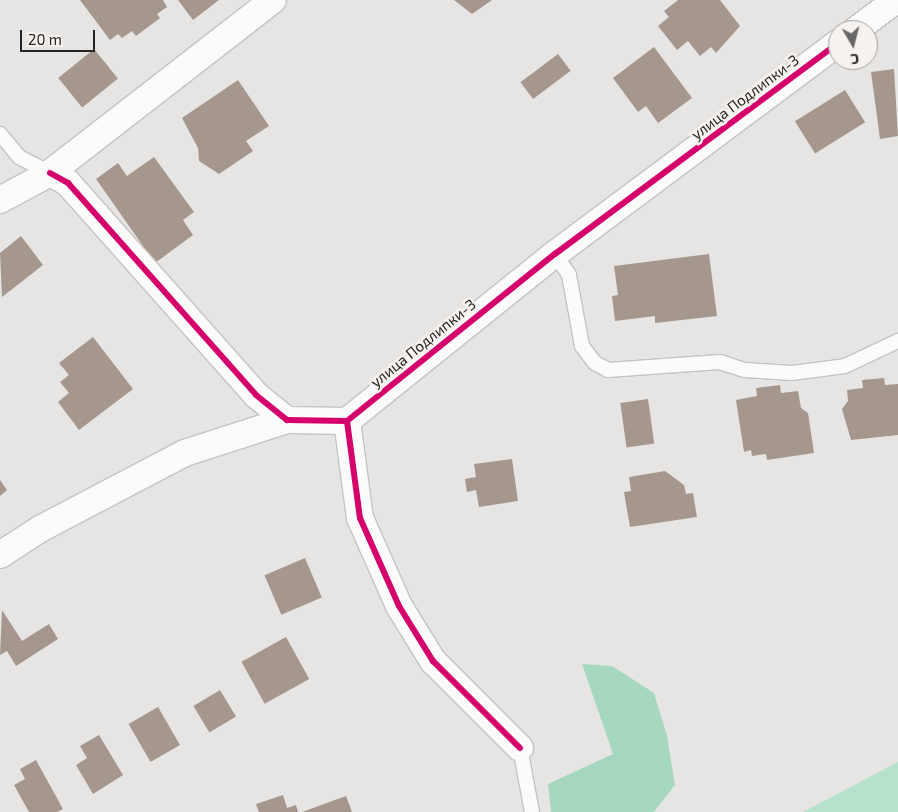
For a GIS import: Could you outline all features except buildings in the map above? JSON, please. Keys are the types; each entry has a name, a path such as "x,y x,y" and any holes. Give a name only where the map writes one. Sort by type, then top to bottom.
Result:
{"street":[{"path":"0,200 50,173 273,0"},
{"path":"869,20 896,0"},
{"name":"улица Подлипки-3","path":"347,421 555,254 828,50"},
{"path":"50,173 68,183 256,395 287,420"},
{"path":"0,555 40,529 185,453 287,420 347,421 360,518 399,606 433,661 520,748"}],"lane":[{"path":"0,134 19,157 50,173"},
{"path":"555,254 569,275 582,346 595,363 608,370 720,362 745,370 792,373 845,366 898,341"},
{"path":"520,748 532,812"}],"green space":[{"path":"582,664 612,666 654,693 667,736 675,785 654,812 551,812 548,784 613,754"},
{"path":"898,762 898,812 803,812"}],"cycle path":[{"path":"50,173 68,183 256,395 287,420 347,421 555,254 828,50"},
{"path":"347,421 360,518 399,606 433,661 520,748"}]}
